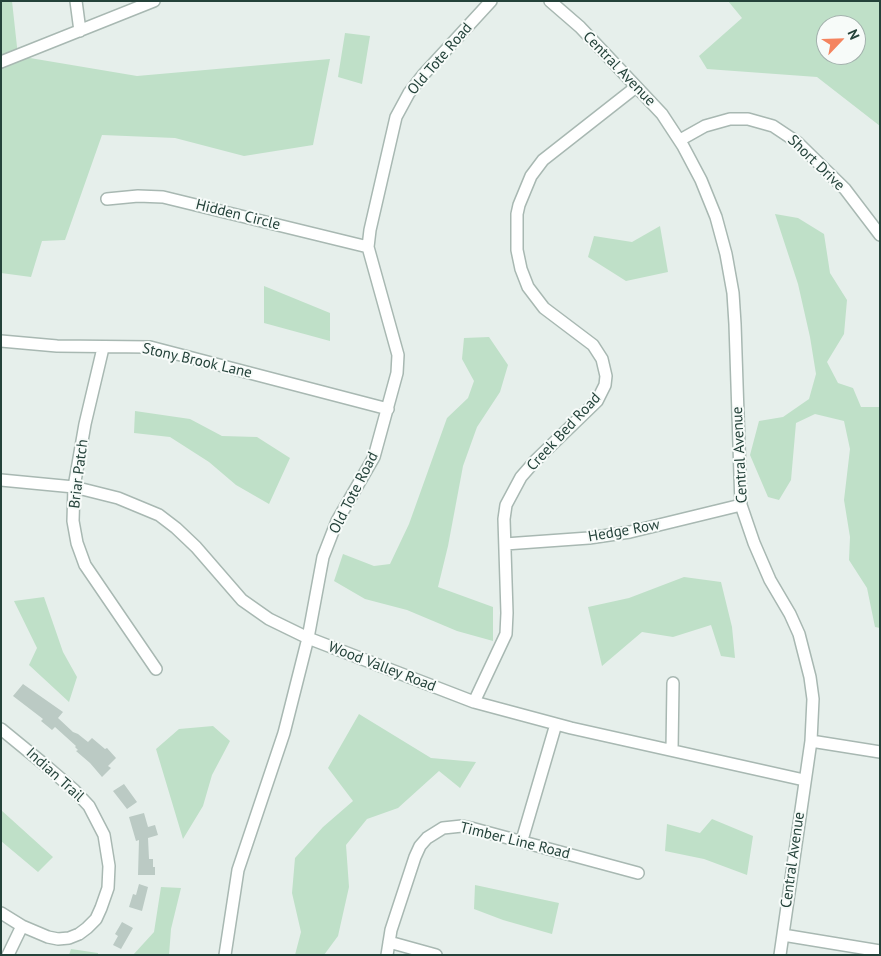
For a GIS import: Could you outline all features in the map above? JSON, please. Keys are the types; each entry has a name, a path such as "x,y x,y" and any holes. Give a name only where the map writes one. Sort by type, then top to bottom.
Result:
{"street":[{"path":"76,1 80,31"},
{"path":"1,62 154,1"},
{"name":"Old Tote Road","path":"225,955 238,870 284,734 308,638 323,558 337,522 374,457 397,373 398,355 368,247 370,230 396,117 409,93 423,75 491,1"},
{"name":"Central Avenue","path":"550,1 580,27 662,114 680,140 701,180 716,217 726,254 733,292 741,505 754,543 770,580 790,614 806,655 813,699 811,741 780,955"},
{"name":"Creek Bed Road","path":"474,702 506,634 504,519 506,504 521,477 553,442 597,401 602,393 606,376 602,359 593,345 544,308 528,287 521,269 517,250 517,214 519,204 526,185 543,160 636,87"},
{"name":"Short Drive","path":"680,140 705,126 730,119 756,120 773,126 797,142 845,189 880,235"},
{"name":"Hidden Circle","path":"107,199 138,196 163,197 368,247"},
{"name":"Stony Brook Lane","path":"1,342 104,348 150,347 388,410"},
{"name":"Briar Patch","path":"104,348 85,424 74,487 73,521 77,543 85,565 156,669"},
{"name":"Wood Valley Road","path":"1,480 74,487 118,498 159,515 196,547 242,600 269,620 308,638 474,702 556,724 804,780"},
{"name":"Hedge Row","path":"505,544 590,538 630,532 741,505"},
{"path":"672,750 673,683"},
{"path":"522,840 556,724"},
{"name":"Indian Trail","path":"1,729 82,798 100,825 109,856 109,877 105,898 96,919 87,928 69,938 58,939 48,937 22,926 1,913"},
{"path":"811,741 880,752"},
{"name":"Timber Line Road","path":"387,955 391,930 414,857 420,846 434,832 452,826 462,826 522,840 638,873"},
{"path":"8,955 22,926"},
{"path":"783,935 880,951"},
{"path":"389,942 436,955"}],"green space":[{"path":"1,1 12,1 18,56 137,76 330,59 313,145 244,156 175,138 102,135 65,240 42,241 31,277 1,273"},
{"path":"728,1 880,1 880,126 817,77 707,69 699,56 742,18"},
{"path":"345,33 370,36 362,84 338,77"},
{"path":"775,214 798,218 824,234 830,273 847,300 844,334 827,362 838,383 853,388 861,407 880,407 880,628 875,627 867,588 849,560 850,537 844,500 850,449 844,421 815,414 796,423 791,480 779,500 768,497 750,455 759,421 783,417 809,399 816,374 798,284"},
{"path":"660,226 668,272 626,281 588,257 594,236 632,242"},
{"path":"264,286 330,313 330,341 264,323"},
{"path":"489,337 508,365 500,392 477,427 463,466 438,587 493,607 493,641 457,631 407,610 365,599 334,581 343,554 374,566 390,564 409,524 447,418 468,398 474,381 462,359 464,338"},
{"path":"135,411 190,419 222,436 257,437 290,458 269,504 236,485 209,462 170,437 134,433"},
{"path":"684,577 721,582 732,627 735,658 721,656 711,625 673,637 642,632 602,666 588,607 629,598"},
{"path":"44,597 63,652 77,677 69,702 29,665 37,648 14,601"},
{"path":"359,714 431,758 476,762 460,788 439,771 398,808 367,819 346,845 349,887 338,936 324,955 295,955 301,932 292,893 295,858 323,827 353,801 328,768"},
{"path":"213,726 230,741 212,775 203,806 183,839 156,749 179,729"},
{"path":"1,810 53,857 38,872 1,841"},
{"path":"712,819 753,836 747,875 704,859 665,851 667,824 700,833"},
{"path":"475,885 559,903 552,934 503,920 474,909"},
{"path":"161,887 181,888 171,929 169,955 133,955 154,932"},
{"path":"71,949 98,953 98,955 69,955"}],"building":[{"path":"23,684 63,712 58,718 73,732 88,742 92,738 105,749 107,748 116,758 108,766 111,768 102,777 76,751 78,750 76,746 55,727 52,730 41,721 43,719 13,696"},
{"path":"124,784 137,802 127,809 113,791"},
{"path":"144,813 148,827 155,825 158,835 148,838 149,859 153,859 155,875 138,875 139,840 136,841 129,817"},
{"path":"139,884 148,887 142,911 129,907 133,894 136,895"},
{"path":"122,922 133,928 121,949 113,945 118,936 115,934"}]}
